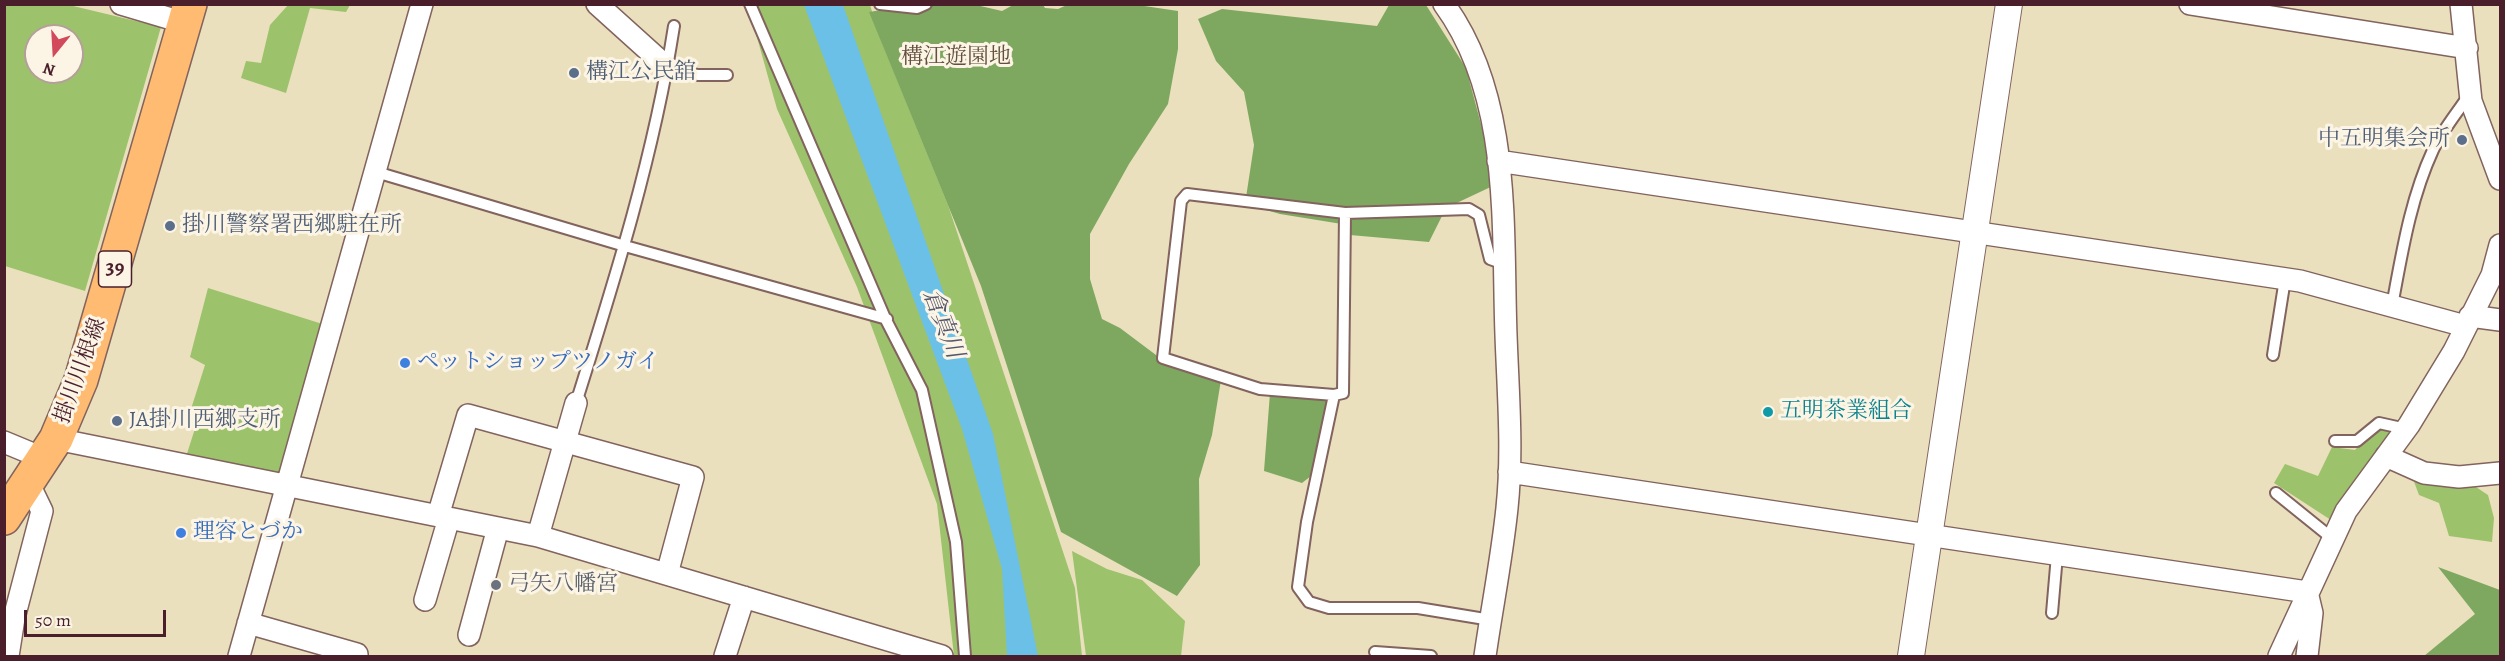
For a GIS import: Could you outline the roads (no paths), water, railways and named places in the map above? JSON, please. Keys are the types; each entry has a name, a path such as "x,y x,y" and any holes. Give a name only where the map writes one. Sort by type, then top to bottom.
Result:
{"main road":[{"name":"掛川川根線","path":"4,518 43,460 81,381 188,14"}],"street":[{"path":"121,4 188,14"},
{"path":"239,657 422,4"},
{"path":"597,4 668,68"},
{"path":"1444,4 1469,49 1488,100 1498,161 1504,264 1509,472 1507,507 1485,657"},
{"path":"1911,657 2009,4"},
{"path":"2190,4 2467,48"},
{"path":"2461,4 2471,101 2500,179"},
{"path":"1498,161 2285,279 2392,306 2467,321 2500,320"},
{"path":"2279,657 2346,511 2406,429 2454,351 2467,321 2496,268 2500,245"},
{"path":"538,536 563,441 576,403"},
{"path":"424,600 468,415 693,477 667,574"},
{"path":"4,442 43,460 286,487 538,536 942,657"},
{"path":"2386,456 2424,474 2459,477 2500,473"},
{"path":"8,657 14,618 42,511 43,460"},
{"path":"1509,472 2307,592"},
{"path":"469,634 498,528"},
{"path":"2307,592 2312,613 2307,657"},
{"path":"725,657 744,597"},
{"path":"248,623 357,654"}],"lane":[{"path":"750,4 886,318 922,390 956,542 965,657"},
{"path":"880,4 916,8 926,4"},
{"path":"576,403 625,246 668,68 674,26"},
{"path":"668,68 698,75 727,75"},
{"path":"2392,306 2406,228 2420,182 2434,148 2471,93"},
{"path":"376,171 625,246 886,318"},
{"path":"1345,213 1342,393 1334,395 1260,389 1163,357 1181,201 1187,194 1345,213 1469,208 1479,215 1490,259 1504,264"},
{"path":"2273,355 2285,279"},
{"path":"1334,395 1307,522 1298,587 1309,602 1329,608 1418,608 1491,620"},
{"path":"2335,441 2357,441 2379,423 2406,429"},
{"path":"2276,493 2333,539"},
{"path":"2052,613 2056,555"},
{"path":"1375,652 1431,657"}],"water":[{"name":"倉真川","path":"804,5 843,5 993,434 1038,656 1007,656 1002,569 962,429"}],"place":[{"name":"構江公民舘","path":"574,73"},
{"name":"中五明集会所","path":"2462,140"},
{"name":"掛川警察署西郷駐在所","path":"170,226"},
{"name":"ペットショップツノガイ","path":"405,363"},
{"name":"五明茶業組合","path":"1768,412"},
{"name":"JA掛川西郷支所","path":"117,421"},
{"name":"理容とづか","path":"181,533"},
{"name":"弓矢八幡宮","path":"496,585"}],"park label":[{"name":"構江遊園地","path":"956,58"}]}
